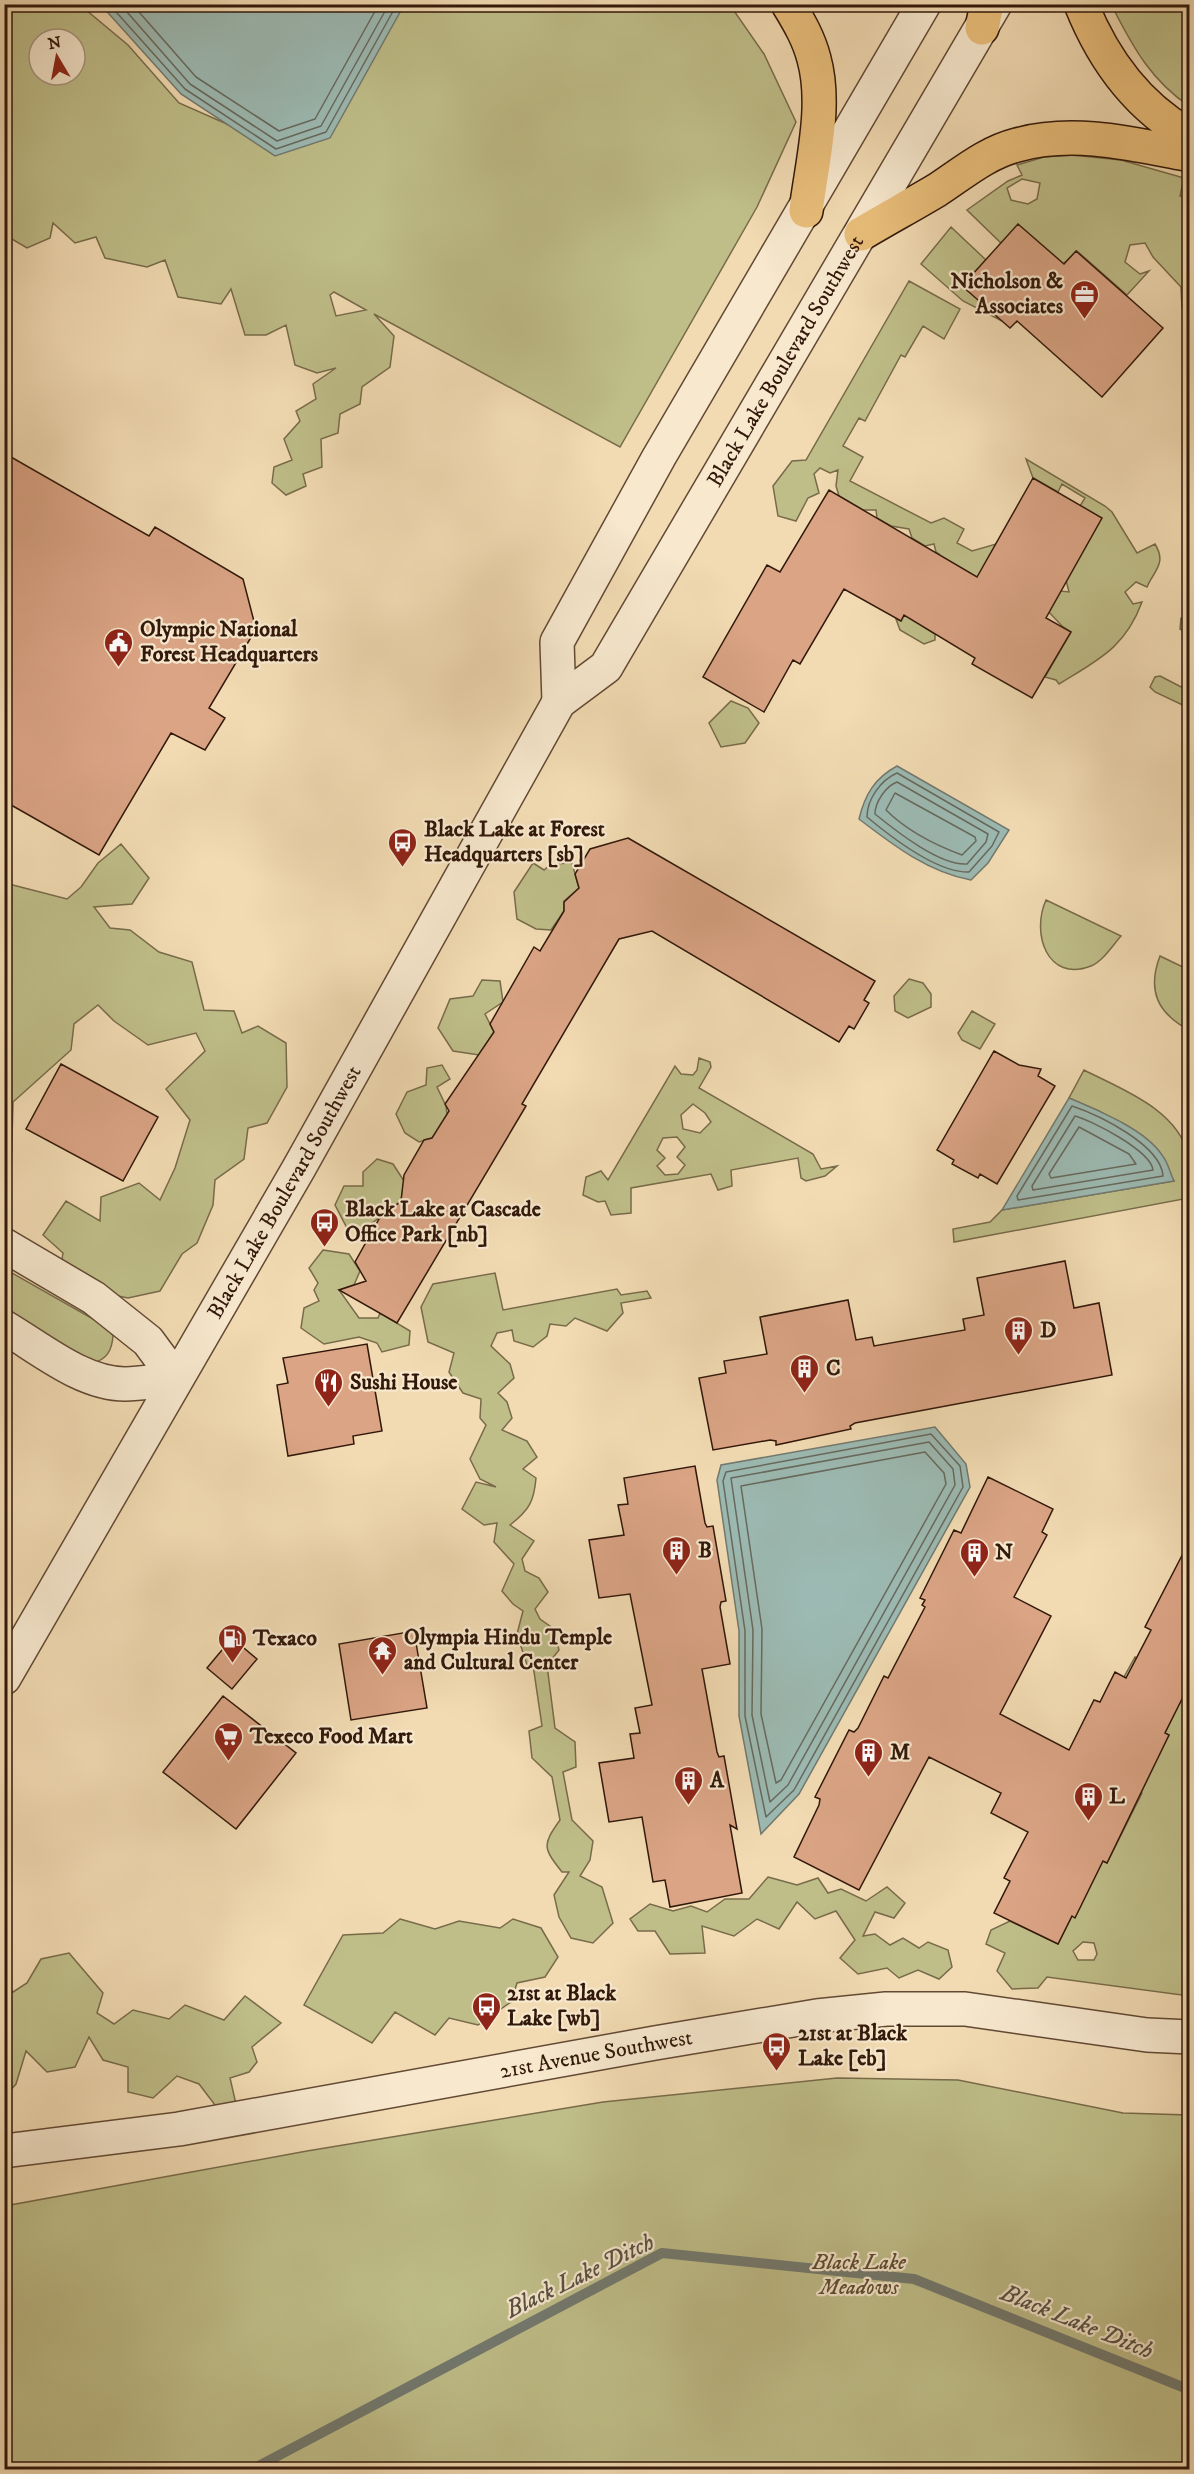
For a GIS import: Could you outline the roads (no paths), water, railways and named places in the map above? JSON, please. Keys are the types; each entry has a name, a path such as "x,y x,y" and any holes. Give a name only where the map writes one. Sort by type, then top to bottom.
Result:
{"highway":[{"path":"788,4 804,31 815,70 818,101 806,211"},
{"path":"1081,4 1097,40 1148,109 1190,136"},
{"path":"861,234 988,156 1015,145 1070,137 1121,141 1190,155"}],"street":[{"path":"559,702 557,642 659,457 806,211 924,4"},
{"name":"Black Lake Boulevard Southwest","path":"4,1678 299,1168 559,702 606,667 861,234 988,12"},
{"path":"4,1245 45,1267 102,1305 148,1341 176,1378"},
{"path":"4,1327 84,1374 107,1381 124,1384 176,1378"},
{"name":"21st Avenue Southwest","path":"4,2151 179,2129 655,2043 817,2016 886,2009 965,2009 1147,2035 1190,2037"}],"water":[{"path":"101,5 404,5 330,138 275,156 181,94"},
{"path":"897,766 1009,830 988,863 971,880 940,871 926,864 898,848 859,819 864,802 877,781"},
{"path":"1069,1098 1120,1121 1144,1137 1164,1158 1174,1181 1002,1210"},
{"path":"935,1427 966,1464 970,1487 799,1794 761,1834 739,1716 739,1631 717,1480 721,1465"}],"waterway":[{"name":"Black Lake Ditch","path":"251,2470 662,2253 914,2279 1190,2390"}],"place":[{"name":"Nicholson & Associates","path":"1084,320"},
{"name":"Olympic National Forest Headquarters","path":"119,668"},
{"name":"Black Lake at Forest Headquarters [sb]","path":"403,868"},
{"name":"Black Lake at Cascade Office Park [nb]","path":"324,1248"},
{"name":"D","path":"1019,1356"},
{"name":"C","path":"805,1394"},
{"name":"Sushi House","path":"329,1408"},
{"name":"B","path":"677,1576"},
{"name":"N","path":"974,1578"},
{"name":"Texaco","path":"232,1664"},
{"name":"Olympia Hindu Temple and Cultural Center","path":"383,1676"},
{"name":"Texeco Food Mart","path":"229,1762"},
{"name":"M","path":"869,1778"},
{"name":"A","path":"689,1806"},
{"name":"L","path":"1088,1822"},
{"name":"21st at Black Lake [wb]","path":"486,2032"},
{"name":"21st at Black Lake [eb]","path":"777,2072"}],"park label":[{"name":"Black Lake Meadows","path":"859,2274"}]}
